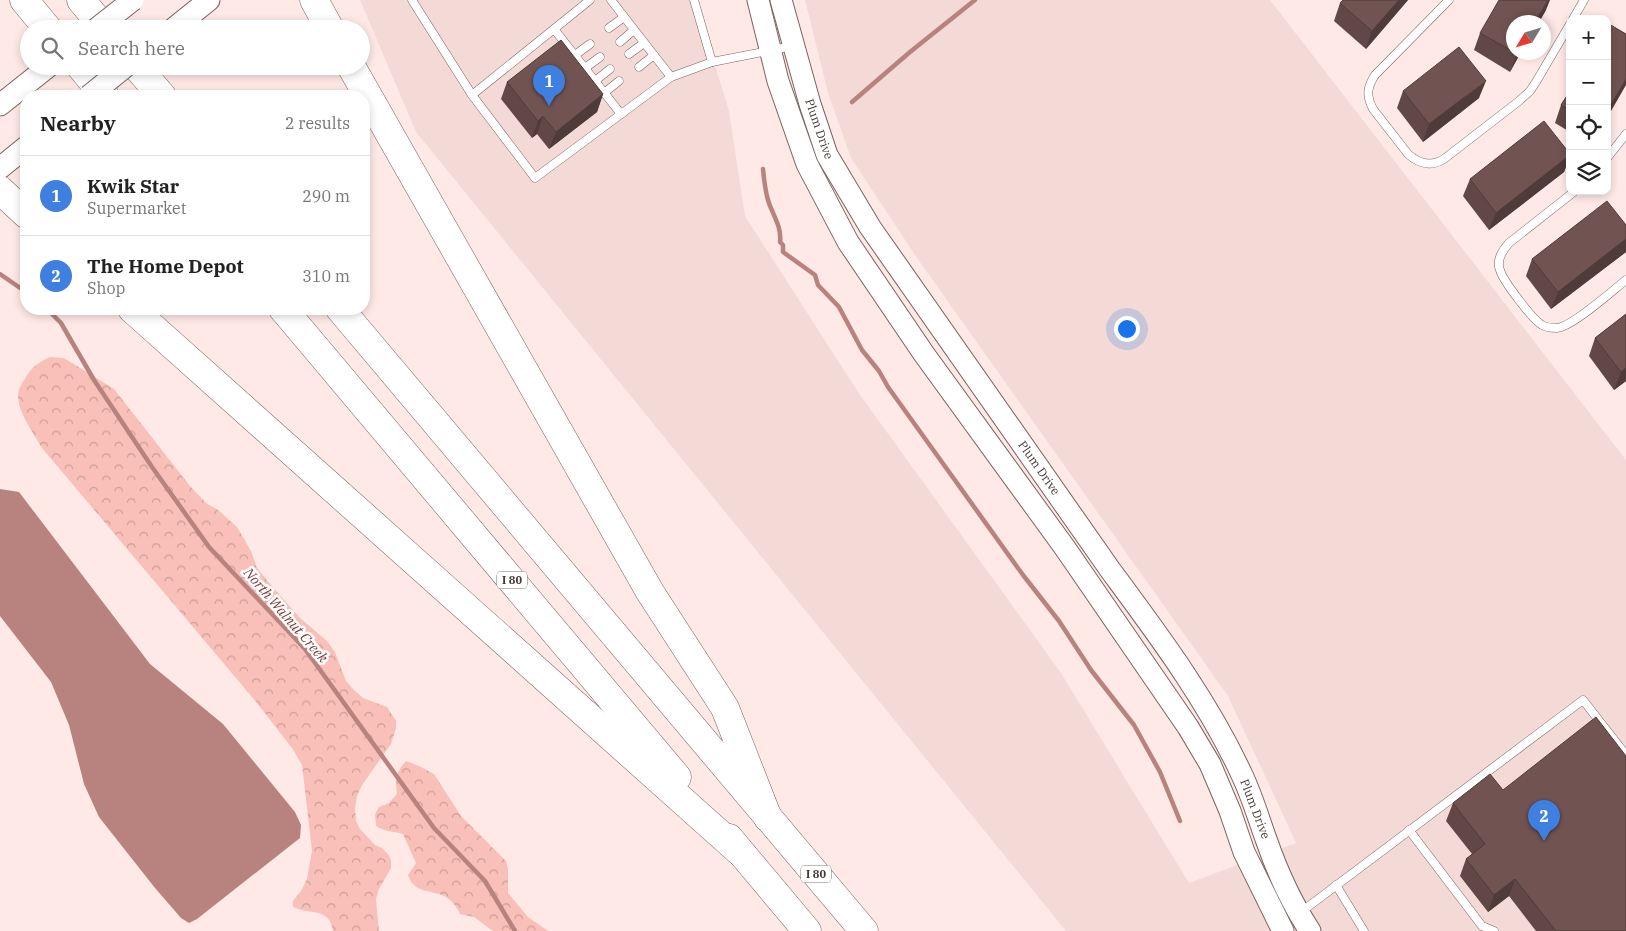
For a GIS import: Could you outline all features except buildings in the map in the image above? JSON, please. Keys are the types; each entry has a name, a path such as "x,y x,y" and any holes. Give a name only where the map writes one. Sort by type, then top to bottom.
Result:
{"highway":[{"path":"24,0 41,20"},
{"path":"81,0 98,20"},
{"path":"314,0 325,20"},
{"path":"88,75 100,90"},
{"path":"144,75 157,90"},
{"path":"356,75 365,90"},
{"path":"370,99 650,592 725,708 768,818"},
{"path":"0,190 20,208"},
{"path":"139,315 740,852"},
{"name":"I 80","path":"288,315 807,931"},
{"name":"I 80","path":"345,315 864,931"}],"street":[{"path":"107,20 133,0"},
{"path":"184,20 208,0"},
{"name":"Plum Drive","path":"758,0 778,81 806,164 848,242 924,354 1081,550"},
{"name":"Plum Drive","path":"781,0 810,104 827,155 870,227 1081,550 1210,764 1230,811 1244,852 1292,924"},
{"path":"0,105 38,75"},
{"path":"96,90 115,75"}],"lane":[{"path":"412,0 472,95 535,178 671,77 712,62 794,46"},
{"path":"472,95 590,0"},
{"path":"611,0 671,77"},
{"path":"694,0 712,62"},
{"path":"1450,0 1375,75 1369,83 1367,92 1368,101 1373,109 1408,154 1414,160 1424,164 1434,164 1444,159 1530,91 1566,31"},
{"path":"1575,15 1584,0"},
{"path":"609,28 624,17"},
{"path":"554,29 621,114"},
{"path":"620,42 634,30"},
{"path":"629,54 644,43"},
{"path":"575,55 590,44"},
{"path":"639,66 654,55"},
{"path":"585,68 600,57"},
{"path":"595,81 610,69"},
{"path":"604,93 619,81"},
{"path":"1611,153 1626,134"},
{"path":"1570,195 1502,250 1499,270 1504,279 1534,318 1542,325 1550,328 1559,328 1571,323 1626,280"},
{"path":"1292,924 1336,885 1583,700 1626,755"},
{"path":"1410,830 1482,926 1494,931"},
{"path":"1336,885 1364,931"}],"shaded area":[{"path":"360,0 695,0 729,111 745,216 858,392 1061,673 1189,883 1296,843 1228,696 917,258 851,158 828,93 805,0 1270,0 1626,460 1626,931 1066,931 416,132"},
{"path":"0,489 19,492 150,664 223,724 295,812 301,825 300,838 197,919 189,923 181,918 155,888 99,817 84,784 69,725 51,682 0,616"}],"green space":[{"path":"50,357 64,358 114,389 190,486 206,503 218,510 237,527 251,551 257,568 300,618 327,641 335,652 346,681 363,698 387,707 396,721 391,744 362,785 357,796 355,809 356,821 360,829 375,845 382,848 388,854 391,860 391,868 379,889 376,899 379,931 333,931 328,918 323,915 293,907 293,901 307,879 312,851 302,765 292,748 257,703 42,448 30,429 20,409 19,390 31,370"},
{"path":"406,761 434,774 461,816 506,861 508,893 528,917 548,931 493,931 474,917 460,914 454,904 447,898 418,888 412,883 408,875 416,863 403,834 376,826 375,814 379,807 389,803 397,794 397,776"}],"waterway":[{"path":"852,102 975,0"},
{"path":"763,169 767,196 778,225 783,252 815,275 818,285 839,307 862,350 879,371 888,387 1023,575 1059,621 1091,670 1134,725 1160,772 1180,821"},
{"name":"North Walnut Creek","path":"0,274 20,288"},
{"name":"North Walnut Creek","path":"53,315 61,323 94,380 152,467 209,547 305,649 434,828 485,881 515,931"}],"place":[{"name":"Kwik Star","path":"549,106"},
{"name":"The Home Depot","path":"1544,841"}]}
